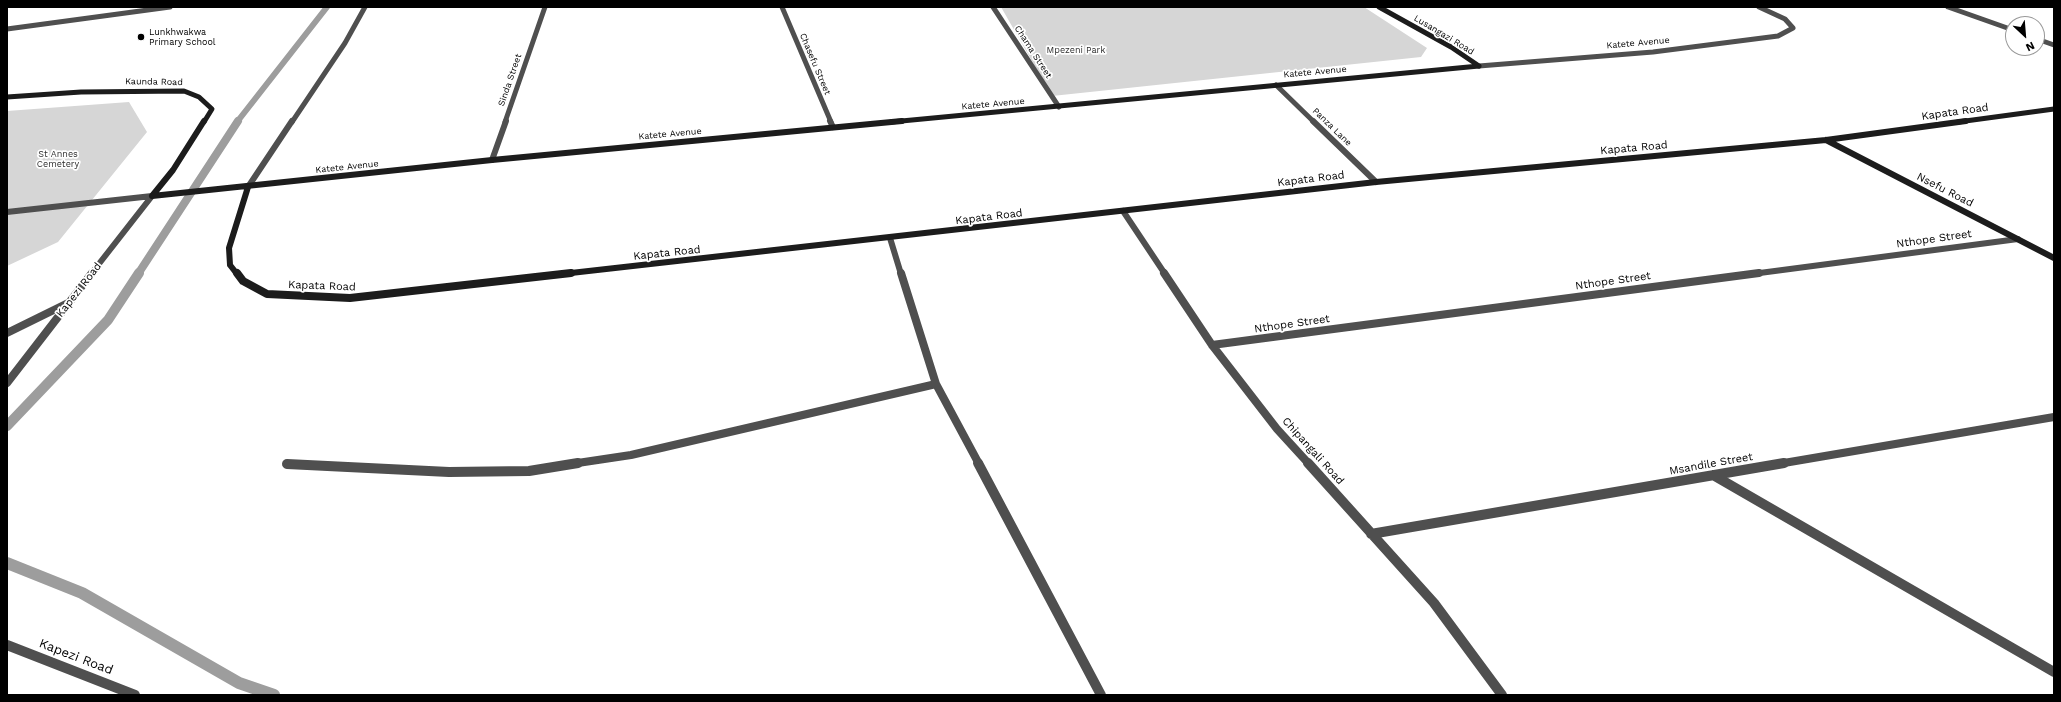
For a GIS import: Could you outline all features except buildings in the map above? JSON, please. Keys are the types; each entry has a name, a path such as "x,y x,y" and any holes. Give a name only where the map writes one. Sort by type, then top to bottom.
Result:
{"street":[{"path":"7,29 99,18 170,7"},
{"name":"Kapata Road","path":"365,7 345,43 248,187 229,248 230,265 243,281 266,294 350,298 1376,182 1826,140 2054,109"},
{"name":"Sinda Street","path":"492,160 545,7"},
{"name":"Chasefu Street","path":"782,7 833,127"},
{"name":"Chama Street","path":"993,7 1059,107"},
{"name":"Lusangazi Road","path":"1379,7 1451,47 1479,66"},
{"name":"Katete Avenue","path":"152,196 492,160 833,127 1059,107 1479,66 1661,51 1778,36 1793,28 1785,19 1759,7"},
{"path":"1948,7 2005,27"},
{"name":"Panza Lane","path":"1276,85 1376,182"},
{"name":"Kaunda Road","path":"7,97 81,92 156,90 184,91 199,97 212,109 173,170 152,196"},
{"name":"Nsefu Road","path":"1826,140 2054,258"},
{"path":"7,212 152,196"},
{"name":"Kapezi Road","path":"7,383 152,196"},
{"name":"Chipangali Road","path":"1123,211 1212,345 1276,429 1434,603 1502,695"},
{"path":"890,238 936,384 1101,695"},
{"name":"Nthope Street","path":"1212,345 2018,239"},
{"path":"7,334 70,301"},
{"path":"287,464 449,472 529,471 632,455 936,384"},
{"name":"Msandile Street","path":"1371,534 2054,417"},
{"path":"1713,476 2054,672"},
{"name":"Kapezi Road","path":"7,645 135,695"}],"green space":[{"name":"Mpezeni Park","path":"1001,7 1364,7 1427,48 1421,57 1052,96"},
{"name":"St Annes Cemetery","path":"129,102 147,132 58,242 7,266 7,111"}],"waterway":[{"path":"237,122 327,7"},
{"path":"138,274 238,121"},
{"path":"7,426 108,320 139,273"},
{"path":"7,563 82,593 239,683 274,695"}],"place":[{"name":"Lunkhwakwa Primary School","path":"141,37"}]}
